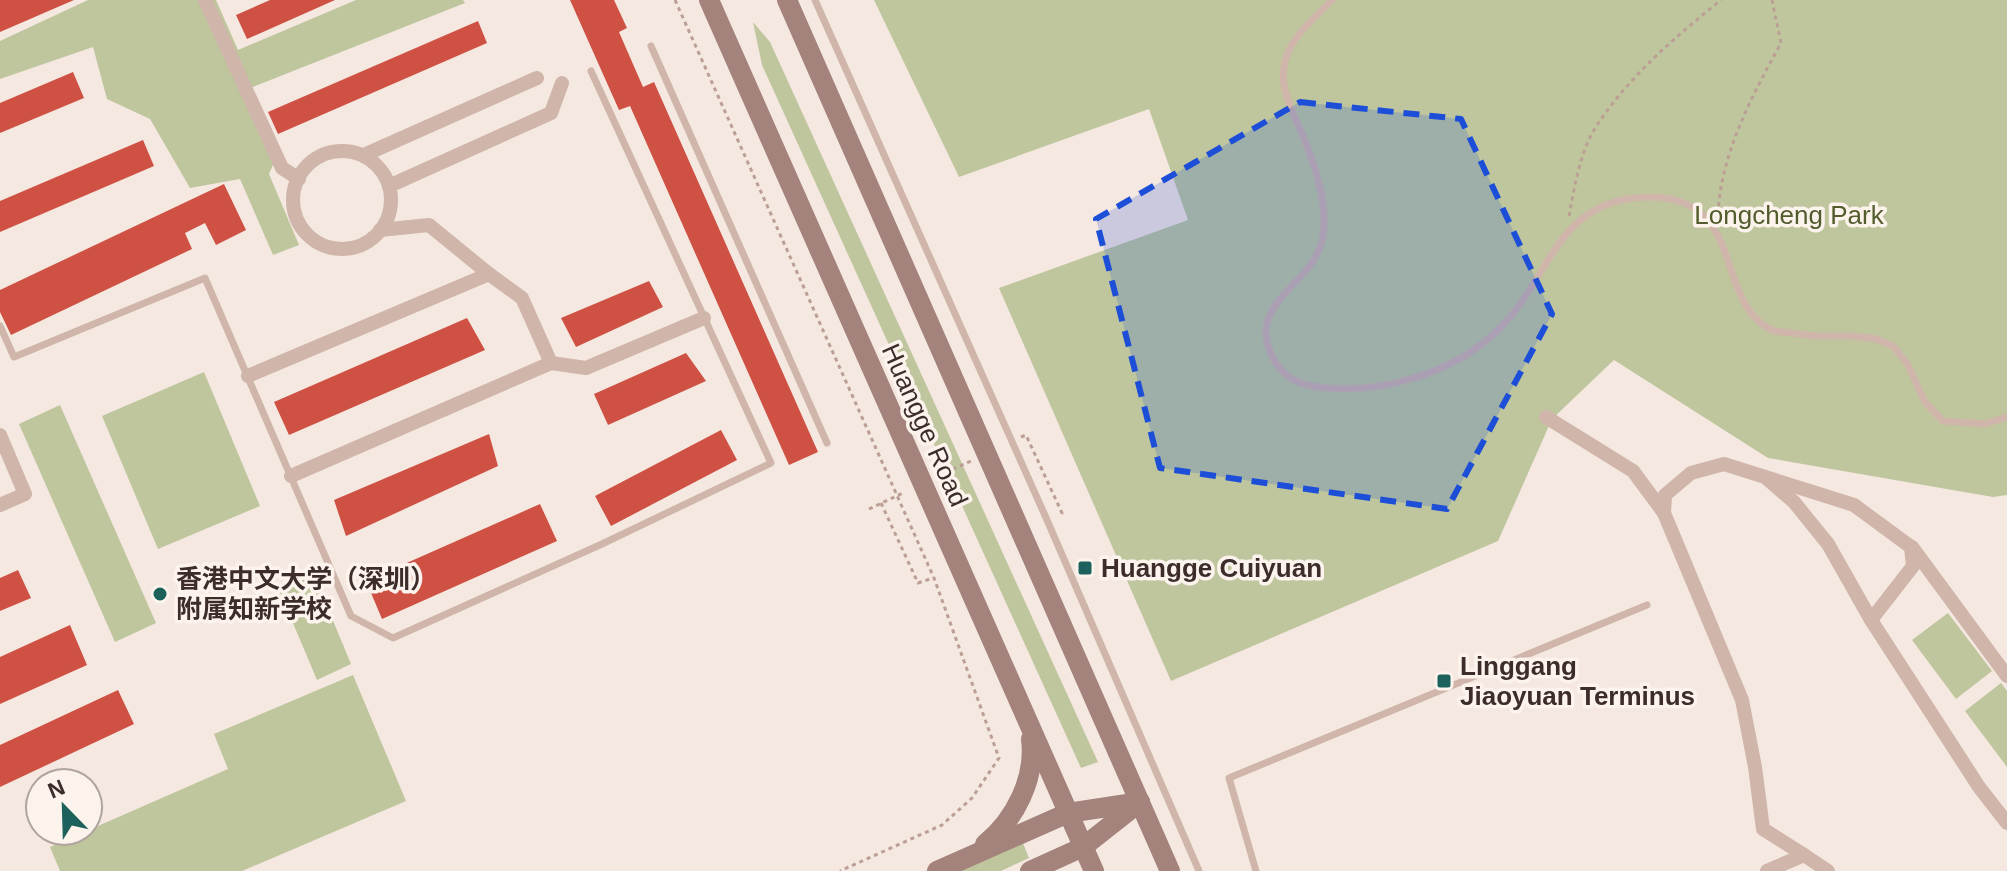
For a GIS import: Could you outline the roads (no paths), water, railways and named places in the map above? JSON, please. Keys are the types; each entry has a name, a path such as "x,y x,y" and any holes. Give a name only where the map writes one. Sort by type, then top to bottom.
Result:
{"main road":[{"name":"Huangge Road","path":"709,0 1094,871"},
{"name":"Huangge Road","path":"787,0 1170,871"},
{"path":"972,856 1007,823 1018,804 1031,765 1030,727"},
{"path":"937,871 1068,813 1140,802"},
{"path":"1030,871 1083,847 1140,802"}],"street":[{"path":"205,0 282,168 299,179"},
{"path":"364,155 537,78"},
{"path":"389,186 551,113 562,83"},
{"path":"348,151 364,155 377,165 389,186 391,208 380,230 363,244 348,248 331,247 315,241 303,230 295,215 293,199 304,169 317,158 333,152 348,151"},
{"path":"380,230 429,225 522,298 551,363"},
{"path":"248,376 489,274"},
{"path":"291,476 551,363 586,368 704,318"},
{"path":"1546,417 1633,471 1664,513 1742,700 1763,829 1828,871"},
{"path":"0,435 25,494 0,505"},
{"path":"1664,513 1665,495 1691,473 1724,464 1854,505 1911,547 2007,676"},
{"path":"1765,477 1794,502 1828,544 1871,620 1979,787 2007,823"},
{"path":"1871,620 1913,566 1911,547"},
{"path":"1767,871 1804,855"}],"lane":[{"path":"815,0 1047,520 1199,871"},
{"path":"1332,0 1300,32 1287,55 1283,74 1285,95 1314,168 1322,199 1324,229 1315,261 1279,299 1268,318 1265,337 1275,362 1288,376 1303,385 1344,390 1384,385 1443,366 1477,349 1503,326 1567,230 1594,211 1624,200 1669,198 1686,203 1700,212 1717,233 1747,307 1762,326 1774,331 1876,339 1893,346 1901,354 1925,402 1943,421 1985,424 2007,417"},
{"path":"651,46 827,443"},
{"path":"0,326 14,357 205,278 351,616 393,638 602,544 771,463 591,71"},
{"path":"1256,871 1229,778 1647,605"}],"place":[{"name":"Huangge Cuiyuan","path":"1085,568"},
{"name":"香港中文大学（深圳） 附属知新学校","path":"160,594"},
{"name":"Linggang Jiaoyuan Terminus","path":"1444,681"}],"park label":[{"name":"Longcheng Park","path":"1789,215"}]}
